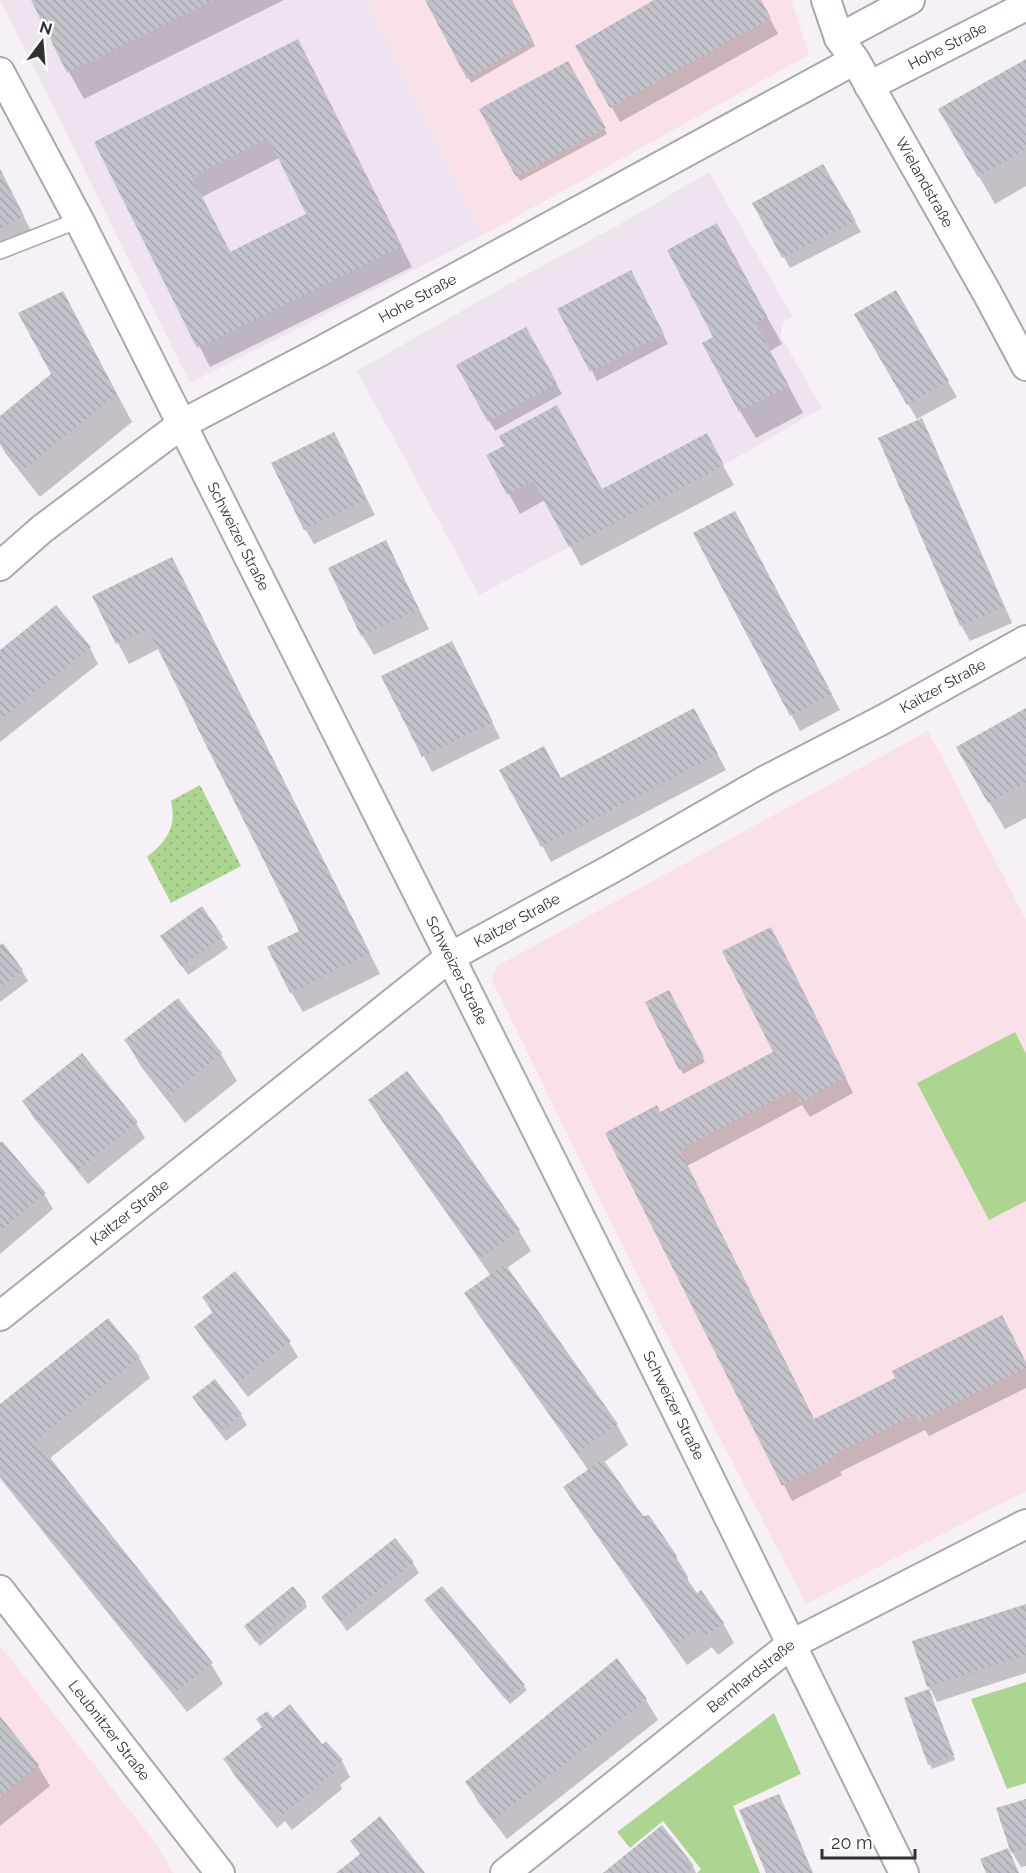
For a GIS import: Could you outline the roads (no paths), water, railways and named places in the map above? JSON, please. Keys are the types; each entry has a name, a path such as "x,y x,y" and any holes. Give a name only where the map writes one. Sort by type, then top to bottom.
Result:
{"street":[{"name":"Wielandstraße","path":"826,0 847,49 987,293 1026,366"},
{"name":"Hohe Straße","path":"0,566 42,529 182,424 321,351 847,49 909,0"},
{"name":"Hohe Straße","path":"869,86 1026,6"},
{"name":"Schweizer Straße","path":"0,72 79,220 450,957 633,1322 904,1873"},
{"name":"Kaitzer Straße","path":"0,1316 450,957 611,869 766,780 882,720 1026,640"},
{"name":"Bernhardstraße","path":"505,1873 790,1645 1026,1524"},
{"name":"Leubnitzer Straße","path":"0,1590 220,1873"}],"lane":[{"path":"0,251 79,220"}]}
